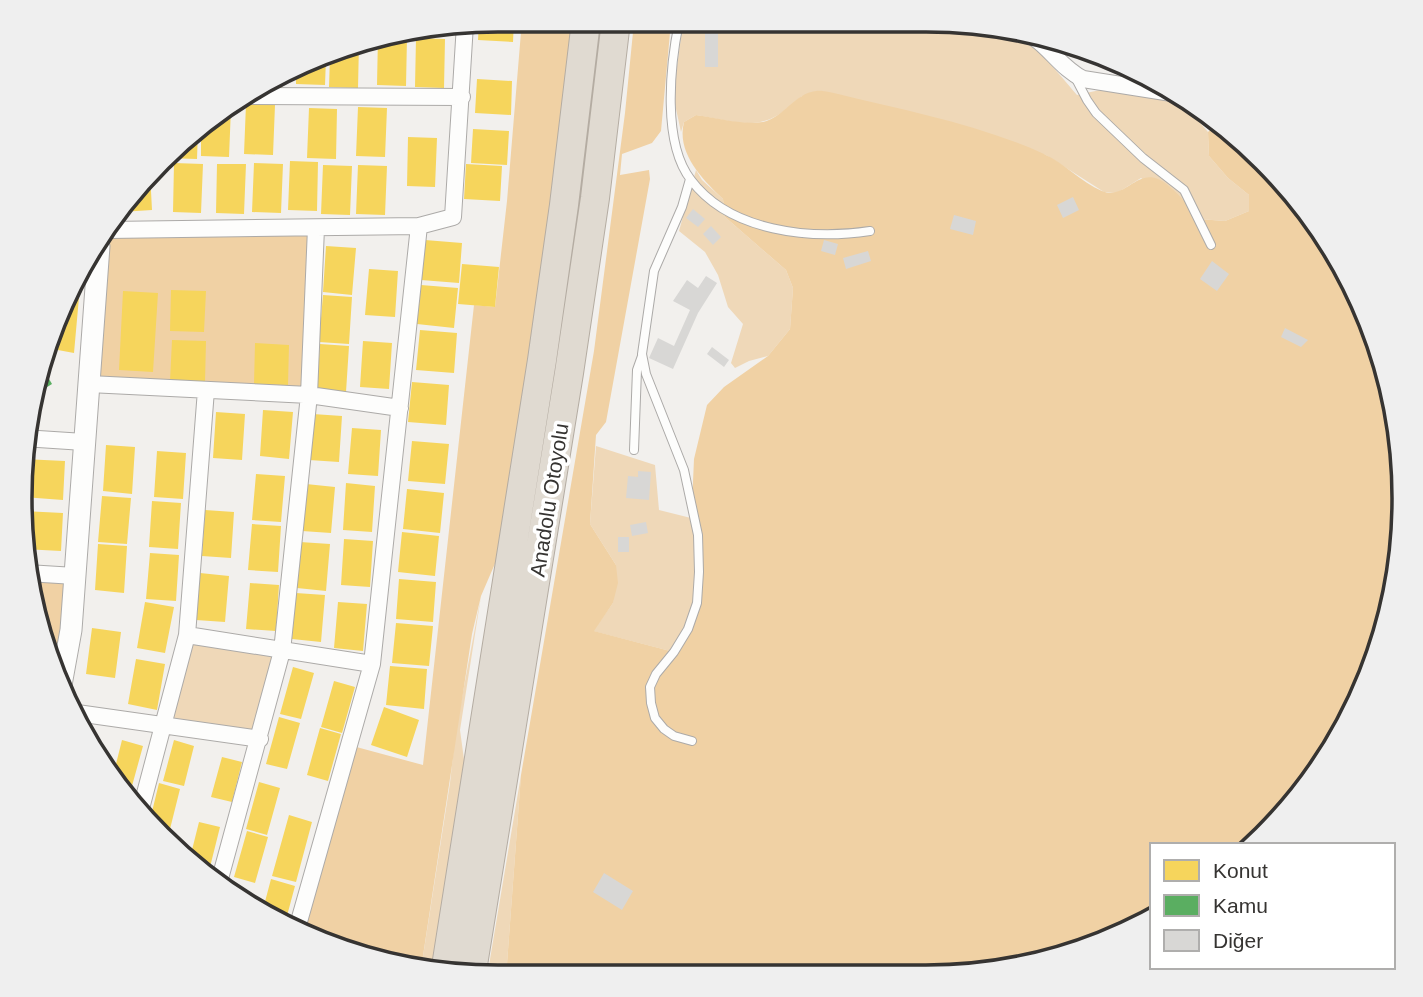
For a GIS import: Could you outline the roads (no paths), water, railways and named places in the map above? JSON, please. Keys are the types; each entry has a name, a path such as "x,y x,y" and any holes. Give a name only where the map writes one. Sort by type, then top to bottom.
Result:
{"highway":[{"name":"Anadolu Otoyolu","path":"446,963 542,360 585,32"},
{"name":"Anadolu Otoyolu","path":"473,965 585,265 615,32"}],"main road":[{"path":"64,669 71,630 98,258"}],"street":[{"path":"117,230 419,226 453,217 465,32"},
{"path":"1049,48 1074,74 1083,79 1149,89"},
{"path":"262,96 462,97"},
{"path":"299,920 372,664 419,226"},
{"path":"221,874 282,650 309,395 316,228"},
{"path":"89,384 309,395 400,408"},
{"path":"143,801 187,635 206,390"},
{"path":"35,439 84,442"},
{"path":"37,574 75,576"},
{"path":"187,635 372,664"},
{"path":"85,714 260,739"}],"lane":[{"path":"678,32 671,86 672,123 677,150 690,179 707,196 733,214 788,232 842,235 870,231"},
{"path":"1074,74 1096,113 1143,158 1184,190 1212,246"},
{"path":"634,450 637,370 642,354 654,271 679,215 690,179"},
{"path":"642,354 646,374 684,470 698,535 699,572 697,603 688,629 656,674 650,687 650,703 655,718 664,729 674,736 692,741"}]}
